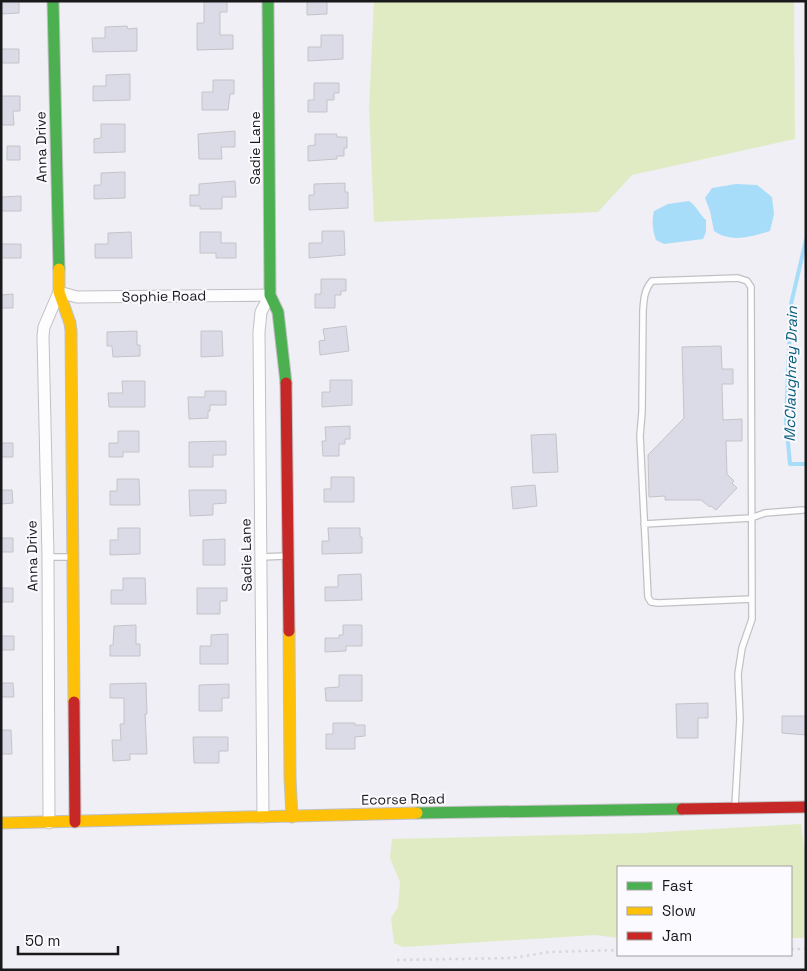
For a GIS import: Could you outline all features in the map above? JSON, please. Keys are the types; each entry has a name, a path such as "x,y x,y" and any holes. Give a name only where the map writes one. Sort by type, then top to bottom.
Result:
{"street":[{"name":"Anna Drive","path":"54,1 59,292 70,323 71,332 75,822"},
{"name":"Sadie Lane","path":"268,1 270,295 278,312 286,380 292,817"},
{"name":"Anna Drive","path":"49,823 48,557 43,336 44,328 59,292"},
{"name":"Sophie Road","path":"59,292 77,297 270,295"},
{"name":"Sadie Lane","path":"263,817 258,332 260,312 270,295"},
{"name":"Ecorse Road","path":"1,823 416,813 806,807"}],"lane":[{"path":"735,808 740,719 738,674 742,648 752,619 752,599 751,518 752,379 751,287 747,281 738,278 652,281 644,294 640,436 648,598 651,602 752,599"},
{"path":"644,524 751,518 765,513 803,510"},
{"path":"261,557 288,556"},
{"path":"48,557 74,558"}],"path":[{"path":"792,949 806,949"},
{"path":"396,960 513,958 549,952 617,950"}],"green space":[{"path":"374,1 794,1 795,139 632,175 598,212 374,222 369,108"},
{"path":"801,824 806,861 806,938 792,938 792,866 617,866 617,938 595,935 403,947 394,943 391,918 398,907 400,882 390,858 392,839 643,833"}],"water":[{"path":"736,184 757,185 772,197 774,214 770,231 748,237 734,238 714,231 705,198 712,188"},
{"path":"689,201 706,220 706,232 703,239 664,244 656,240 653,225 654,211 668,204"}],"building":[{"path":"1,1 19,1 19,13 1,14"},
{"path":"204,1 227,1 227,12 220,12 220,35 233,35 233,49 197,50 197,23 204,23"},
{"path":"307,1 327,1 327,14 307,15"},
{"path":"127,26 128,29 137,28 137,51 93,52 92,38 105,38 105,27"},
{"path":"321,35 343,35 343,59 308,61 308,47 321,47"},
{"path":"1,49 19,49 19,63 1,63"},
{"path":"130,74 130,100 93,101 93,86 106,86 106,75"},
{"path":"213,80 234,80 234,94 230,94 228,110 202,110 202,92 213,92"},
{"path":"314,83 339,83 339,93 334,93 334,100 327,100 327,112 308,112 308,100 314,100"},
{"path":"1,96 20,96 20,111 13,111 14,125 1,125"},
{"path":"101,124 125,124 125,152 94,153 94,139 101,138"},
{"path":"235,131 235,147 221,147 222,159 199,159 198,134"},
{"path":"315,134 337,134 337,137 347,137 347,148 344,148 344,156 337,156 337,159 308,161 308,146 315,145"},
{"path":"7,146 20,146 20,160 7,160"},
{"path":"125,172 125,198 94,199 94,185 101,185 101,173"},
{"path":"235,181 236,197 222,197 222,209 200,209 200,206 190,206 190,195 199,195 199,184"},
{"path":"345,183 345,192 348,192 348,208 309,210 309,195 314,195 314,184"},
{"path":"21,196 21,211 1,211 1,197"},
{"path":"322,231 344,231 345,255 309,258 309,243 322,243"},
{"path":"131,232 132,258 95,258 95,244 108,244 108,233"},
{"path":"200,232 221,232 221,243 236,243 236,258 216,258 216,253 200,253"},
{"path":"1,244 21,244 21,258 1,258"},
{"path":"321,279 346,279 346,291 341,291 341,295 335,295 335,308 315,308 315,294 321,294"},
{"path":"13,294 13,308 1,308 1,295"},
{"path":"346,326 349,351 320,355 319,341 325,340 323,329"},
{"path":"137,331 137,345 140,345 140,356 113,357 112,346 107,346 107,332"},
{"path":"201,331 222,331 223,356 201,357"},
{"path":"721,346 722,369 733,369 733,384 722,384 723,420 742,419 742,441 726,441 727,474 734,481 732,483 737,488 716,510 701,500 665,500 665,496 649,497 648,455 684,418 682,347"},
{"path":"330,380 352,380 352,405 322,407 322,392 330,392"},
{"path":"122,381 145,381 145,407 109,407 108,393 123,393"},
{"path":"205,391 226,391 226,405 210,405 208,418 189,419 188,397 205,397"},
{"path":"350,426 350,439 345,439 345,444 339,444 339,456 323,456 322,441 326,441 325,427"},
{"path":"118,431 139,431 139,452 123,452 123,457 109,457 109,443 118,443"},
{"path":"556,434 558,472 533,473 531,435"},
{"path":"226,441 226,455 213,455 213,467 189,467 189,442"},
{"path":"1,443 13,443 13,457 1,457"},
{"path":"331,477 354,477 354,502 324,502 324,489 331,489"},
{"path":"117,479 139,479 140,505 110,505 110,491 117,491"},
{"path":"535,485 537,506 513,509 511,487"},
{"path":"1,490 12,490 13,503 1,504"},
{"path":"189,490 226,490 226,503 213,504 213,515 190,516"},
{"path":"118,528 140,528 140,554 110,555 110,540 118,540"},
{"path":"328,528 360,528 362,553 322,554 322,541 329,541"},
{"path":"1,538 13,538 13,552 1,552"},
{"path":"225,539 225,565 203,565 203,540"},
{"path":"361,574 362,600 325,601 325,587 338,587 338,575"},
{"path":"123,578 145,578 146,604 111,604 111,590 123,590"},
{"path":"1,588 13,588 13,602 1,602"},
{"path":"197,588 227,588 227,601 220,601 220,614 197,614"},
{"path":"136,625 136,644 140,644 140,656 110,656 110,645 113,645 114,626"},
{"path":"343,625 362,625 362,646 346,646 346,651 325,652 325,638 339,638 339,635 343,635"},
{"path":"228,634 228,664 200,664 200,646 211,646 211,635"},
{"path":"1,636 14,636 14,650 1,650"},
{"path":"339,675 362,675 362,701 326,701 325,688 339,687"},
{"path":"1,683 13,683 14,697 1,697"},
{"path":"146,683 147,754 130,754 130,760 113,761 112,740 121,740 120,724 124,724 124,698 110,698 110,684"},
{"path":"229,684 229,698 222,698 222,711 199,711 199,685"},
{"path":"708,703 708,718 698,718 698,738 677,738 676,704"},
{"path":"782,716 806,716 806,735 782,733"},
{"path":"333,723 365,725 365,736 355,737 355,749 326,749 326,734 333,734"},
{"path":"1,730 11,730 12,754 1,754"},
{"path":"193,737 228,737 228,751 219,751 219,763 194,763"}],"waterway":[{"name":"McClaughrey Drain","path":"806,240 791,304 786,421 790,464 806,464"}],"traffic: fast":[{"path":"53,1 59,269"},
{"path":"268,1 270,295 278,312 286,383"},
{"path":"417,813 682,809"}],"traffic: slow":[{"path":"59,269 59,292 71,331 74,702"},
{"path":"289,631 292,817"},
{"path":"1,823 417,813"}],"traffic: jam":[{"path":"286,383 289,631"},
{"path":"74,702 75,822"},
{"path":"682,809 806,807"}]}
